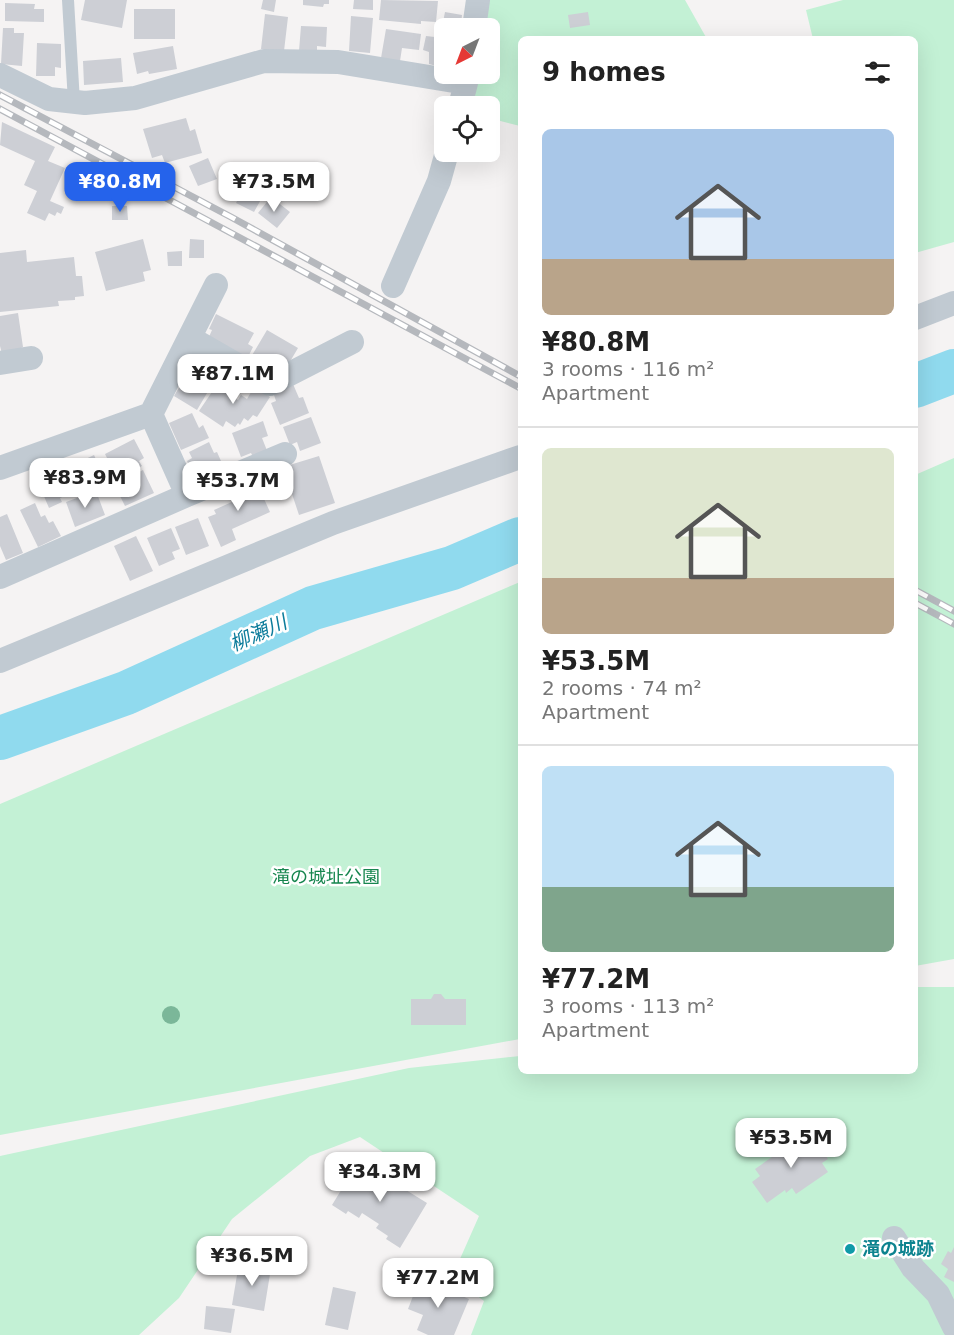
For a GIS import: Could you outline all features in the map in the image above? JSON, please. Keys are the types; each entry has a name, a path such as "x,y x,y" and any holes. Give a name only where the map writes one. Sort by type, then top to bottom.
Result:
{"street":[{"path":"475,18 478,0"},
{"path":"0,75 49,99 85,103 135,98 264,61 338,62 434,74"},
{"path":"393,285 439,181 444,162"},
{"path":"0,468 151,414 216,285"},
{"path":"918,317 954,303"},
{"path":"190,338 270,384 352,342"},
{"path":"0,363 31,358"},
{"path":"151,414 187,495"},
{"path":"0,577 285,454"},
{"path":"0,661 333,523 518,457"},
{"path":"894,1238 913,1268 938,1294 954,1327"}],"lane":[{"path":"68,0 74,102"}],"green space":[{"path":"478,0 685,0 705,36 518,36 518,125 500,121 500,96 462,96 466,84 500,84 500,18 475,18"},
{"path":"843,0 954,0 954,242 918,252 918,36 812,36 806,10"},
{"path":"954,458 954,959 918,965 918,474"},
{"name":"滝の城址公園","path":"518,583 518,1039 0,1135 0,804"},
{"path":"918,987 954,987 954,1335 471,1335 484,1301 452,1277 479,1216 360,1137 310,1156 232,1219 179,1298 139,1335 0,1335 0,1156 409,1068 518,1056 518,1074 918,1074"}],"building":[{"path":"85,0 127,0 122,28 81,20"},
{"path":"263,0 276,0 274,12 261,9"},
{"path":"303,0 329,0 329,4 324,4 323,7 303,5"},
{"path":"354,0 373,0 373,10 353,9"},
{"path":"381,0 438,1 434,22 421,21 421,24 379,20"},
{"path":"5,3 35,4 34,9 44,9 44,22 5,21"},
{"path":"134,9 175,9 175,39 134,39"},
{"path":"445,12 462,15 462,18 444,18"},
{"path":"588,12 590,25 570,28 568,15"},
{"path":"265,14 288,17 284,51 261,49"},
{"path":"351,16 373,18 370,53 349,51"},
{"path":"301,26 327,27 326,47 317,46 317,52 299,51"},
{"path":"3,28 14,28 14,33 24,33 22,66 1,64"},
{"path":"386,29 421,34 419,50 402,48 400,61 381,58"},
{"path":"426,36 434,37 434,65 429,64 429,52 423,50"},
{"path":"37,43 61,44 61,68 55,67 55,76 36,76"},
{"path":"173,46 177,69 137,74 133,53"},
{"path":"121,58 123,82 84,85 83,61"},
{"path":"186,118 190,131 195,129 202,153 165,163 162,155 152,158 143,129"},
{"path":"2,122 55,147 48,161 65,168 50,201 64,207 61,214 57,212 55,216 49,213 45,221 27,213 37,191 24,185 35,161 0,145"},
{"path":"208,158 217,179 198,186 189,166"},
{"path":"245,185 264,194 254,212 236,203"},
{"path":"271,197 290,212 277,228 258,213"},
{"path":"112,206 127,206 128,220 112,220"},
{"path":"143,239 151,270 143,272 145,281 106,291 95,252"},
{"path":"190,239 204,240 204,258 189,258"},
{"path":"26,250 27,262 74,257 76,276 82,276 84,296 75,297 75,300 58,301 59,306 0,312 0,253"},
{"path":"182,251 182,266 168,266 167,252"},
{"path":"18,313 23,347 3,358 0,346 0,316"},
{"path":"216,314 254,333 248,344 253,347 247,359 208,339 212,330 209,329"},
{"path":"267,330 298,348 288,365 280,361 275,371 251,357"},
{"path":"190,369 213,383 197,410 174,396"},
{"path":"218,383 226,388 228,385 240,392 236,399 238,400 241,395 247,399 254,387 270,397 257,417 253,415 248,421 244,418 240,425 238,423 235,427 226,421 223,427 199,411"},
{"path":"293,384 299,398 303,397 309,413 280,425 271,403 276,401 273,392"},
{"path":"192,413 199,428 203,425 209,438 181,450 169,423"},
{"path":"311,417 321,443 300,451 297,442 290,445 283,427"},
{"path":"263,421 268,436 262,438 268,453 254,459 251,453 241,457 232,433"},
{"path":"134,439 144,458 139,461 142,466 129,472 127,468 115,474 105,454"},
{"path":"209,442 214,453 217,452 225,470 208,477 206,473 196,478 187,461 192,458 189,452"},
{"path":"94,455 106,481 84,491 82,487 79,488 69,467"},
{"path":"319,456 335,503 299,515 283,467"},
{"path":"53,465 67,495 60,498 62,502 49,508 34,473"},
{"path":"143,470 154,493 125,506 114,484"},
{"path":"255,479 270,512 232,529 236,540 221,547 208,517 216,514 214,510 234,501 229,491"},
{"path":"96,491 105,515 75,527 66,502"},
{"path":"35,503 41,517 45,515 49,523 53,521 61,536 38,547 20,510"},
{"path":"7,514 23,553 6,560 0,546 0,517"},
{"path":"198,518 209,546 186,555 175,527"},
{"path":"171,528 180,549 172,552 175,559 159,566 147,538"},
{"path":"136,536 153,571 130,581 114,546"},
{"path":"434,994 441,994 445,999 466,999 466,1025 411,1025 411,999 431,999"},
{"path":"802,1136 807,1143 814,1139 828,1159 822,1163 828,1172 796,1194 792,1188 786,1193 785,1190 767,1203 752,1182 760,1176 755,1169"},
{"path":"359,1161 427,1203 400,1248 386,1239 388,1236 376,1228 379,1224 362,1213 359,1218 348,1211 346,1214 332,1205"},
{"path":"954,1247 954,1282 944,1277 948,1269 941,1264 948,1251 951,1253"},
{"path":"239,1263 271,1268 264,1311 232,1305"},
{"path":"420,1278 469,1299 454,1335 428,1335 417,1330 423,1315 408,1309"},
{"path":"333,1287 356,1292 348,1330 325,1325"},
{"path":"206,1306 235,1309 231,1333 204,1329"}],"waterway":[{"name":"柳瀬川","path":"918,385 954,371"},
{"name":"柳瀬川","path":"0,738 126,693 313,608 452,568 518,540"}],"railway":[{"path":"0,95 231,217 518,375"},
{"path":"0,109 518,387"},
{"path":"918,592 954,611"},
{"path":"918,605 954,624"}],"place":[{"name":"滝の城跡","path":"850,1249"}]}
